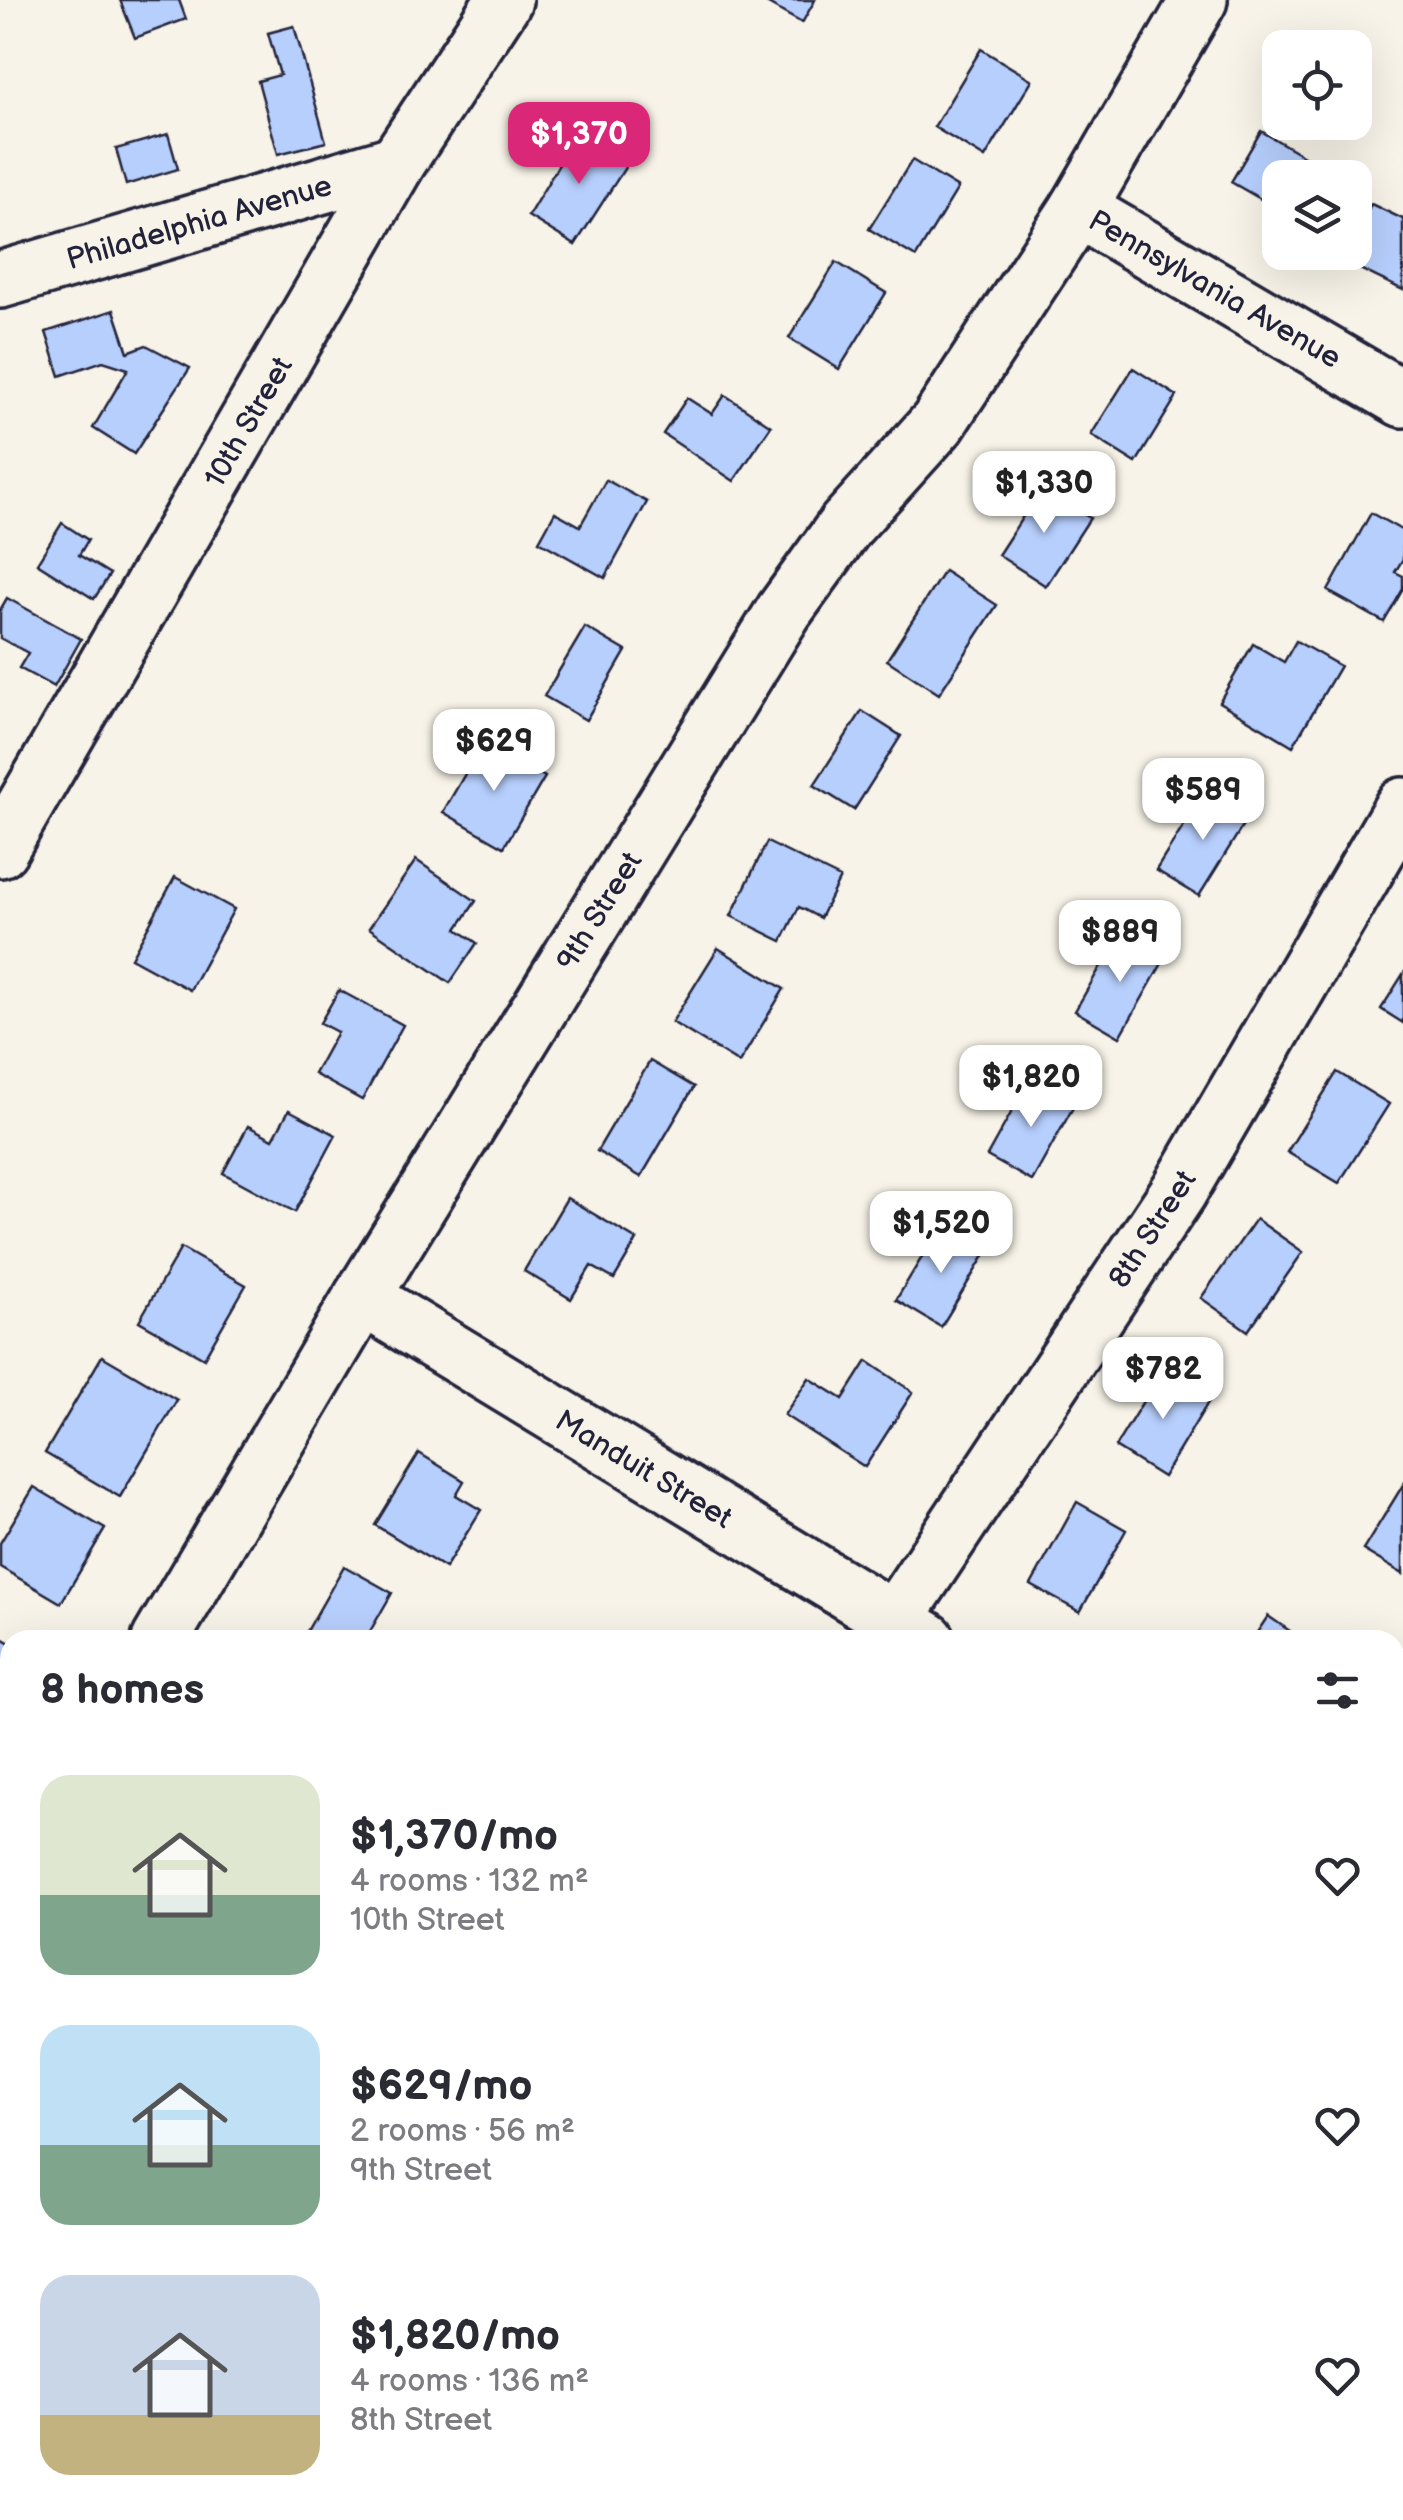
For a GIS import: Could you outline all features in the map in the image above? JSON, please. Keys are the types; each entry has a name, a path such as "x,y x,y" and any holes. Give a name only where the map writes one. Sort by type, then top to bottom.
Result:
{"street":[{"name":"10th Street","path":"0,849 14,793 397,164 504,0"},
{"name":"9th Street","path":"166,1630 362,1297 784,611 846,525 938,423 1078,209 1199,0"},
{"name":"Philadelphia Avenue","path":"0,280 397,164"},
{"name":"Pennsylvania Avenue","path":"1078,209 1403,399"},
{"name":"8th Street","path":"903,1630 1179,1191 1403,806"},
{"name":"Manduit Street","path":"362,1297 896,1630"}],"building":[{"path":"120,0 179,0 186,19 135,38"},
{"path":"761,0 815,0 802,23"},
{"path":"294,26 326,142 278,154 258,81 280,75 268,33"},
{"path":"981,49 1032,80 985,158 934,127"},
{"path":"580,129 630,160 575,245 528,216"},
{"path":"1261,131 1262,140 1276,140 1311,160 1262,160 1262,200 1231,182"},
{"path":"168,134 178,169 126,185 116,149"},
{"path":"912,160 958,188 916,257 869,229"},
{"path":"1372,204 1403,219 1403,290 1362,270 1372,270"},
{"path":"836,262 886,293 839,369 789,338"},
{"path":"114,310 128,352 146,345 190,368 134,454 93,428 128,369 103,361 60,376 46,332"},
{"path":"1133,368 1177,396 1136,463 1091,435"},
{"path":"725,395 771,426 734,481 663,434 687,398 712,414"},
{"path":"606,480 647,502 605,578 539,541 555,512 580,526"},
{"path":"1042,487 1090,518 1046,586 998,555"},
{"path":"1371,513 1403,531 1403,559 1395,572 1403,576 1403,589 1384,622 1328,591"},
{"path":"62,523 88,540 79,555 110,574 94,599 37,563"},
{"path":"944,571 997,605 939,694 887,660"},
{"path":"7,598 81,639 54,687 19,668 28,653 0,638 0,610"},
{"path":"585,627 626,651 586,720 544,696"},
{"path":"1296,641 1340,666 1293,746 1219,702 1253,644 1284,662"},
{"path":"862,711 901,736 854,810 814,785"},
{"path":"484,741 545,777 504,847 443,812"},
{"path":"1206,790 1249,816 1199,896 1156,870"},
{"path":"767,842 840,878 820,918 799,907 782,941 731,916"},
{"path":"416,860 476,901 457,929 477,943 450,983 369,928"},
{"path":"175,877 234,909 190,990 131,958"},
{"path":"1120,933 1165,958 1120,1037 1075,1011"},
{"path":"718,948 784,989 739,1063 672,1022"},
{"path":"1403,974 1403,1023 1381,1009"},
{"path":"339,990 403,1025 362,1100 314,1074 337,1032 320,1023"},
{"path":"650,1061 694,1087 641,1177 597,1151"},
{"path":"1337,1072 1389,1104 1339,1183 1287,1152"},
{"path":"1030,1079 1075,1104 1032,1181 987,1156"},
{"path":"289,1110 336,1135 295,1212 223,1173 248,1126 273,1139"},
{"path":"567,1198 637,1240 614,1279 591,1266 571,1299 524,1271"},
{"path":"1256,1219 1303,1252 1248,1331 1201,1298"},
{"path":"942,1224 987,1251 941,1327 896,1300"},
{"path":"181,1248 246,1285 204,1358 139,1321"},
{"path":"102,1356 177,1400 120,1497 45,1453"},
{"path":"867,1361 913,1392 865,1467 784,1415 809,1378 843,1399"},
{"path":"1164,1367 1212,1396 1163,1477 1115,1447"},
{"path":"419,1453 464,1481 456,1495 481,1510 445,1568 375,1525"},
{"path":"1403,1485 1403,1574 1363,1550"},
{"path":"34,1487 105,1529 61,1603 0,1567 0,1543"},
{"path":"1077,1502 1126,1530 1080,1612 1031,1585"},
{"path":"344,1566 392,1593 371,1630 308,1630"},
{"path":"1268,1616 1288,1630 1259,1630"}]}
